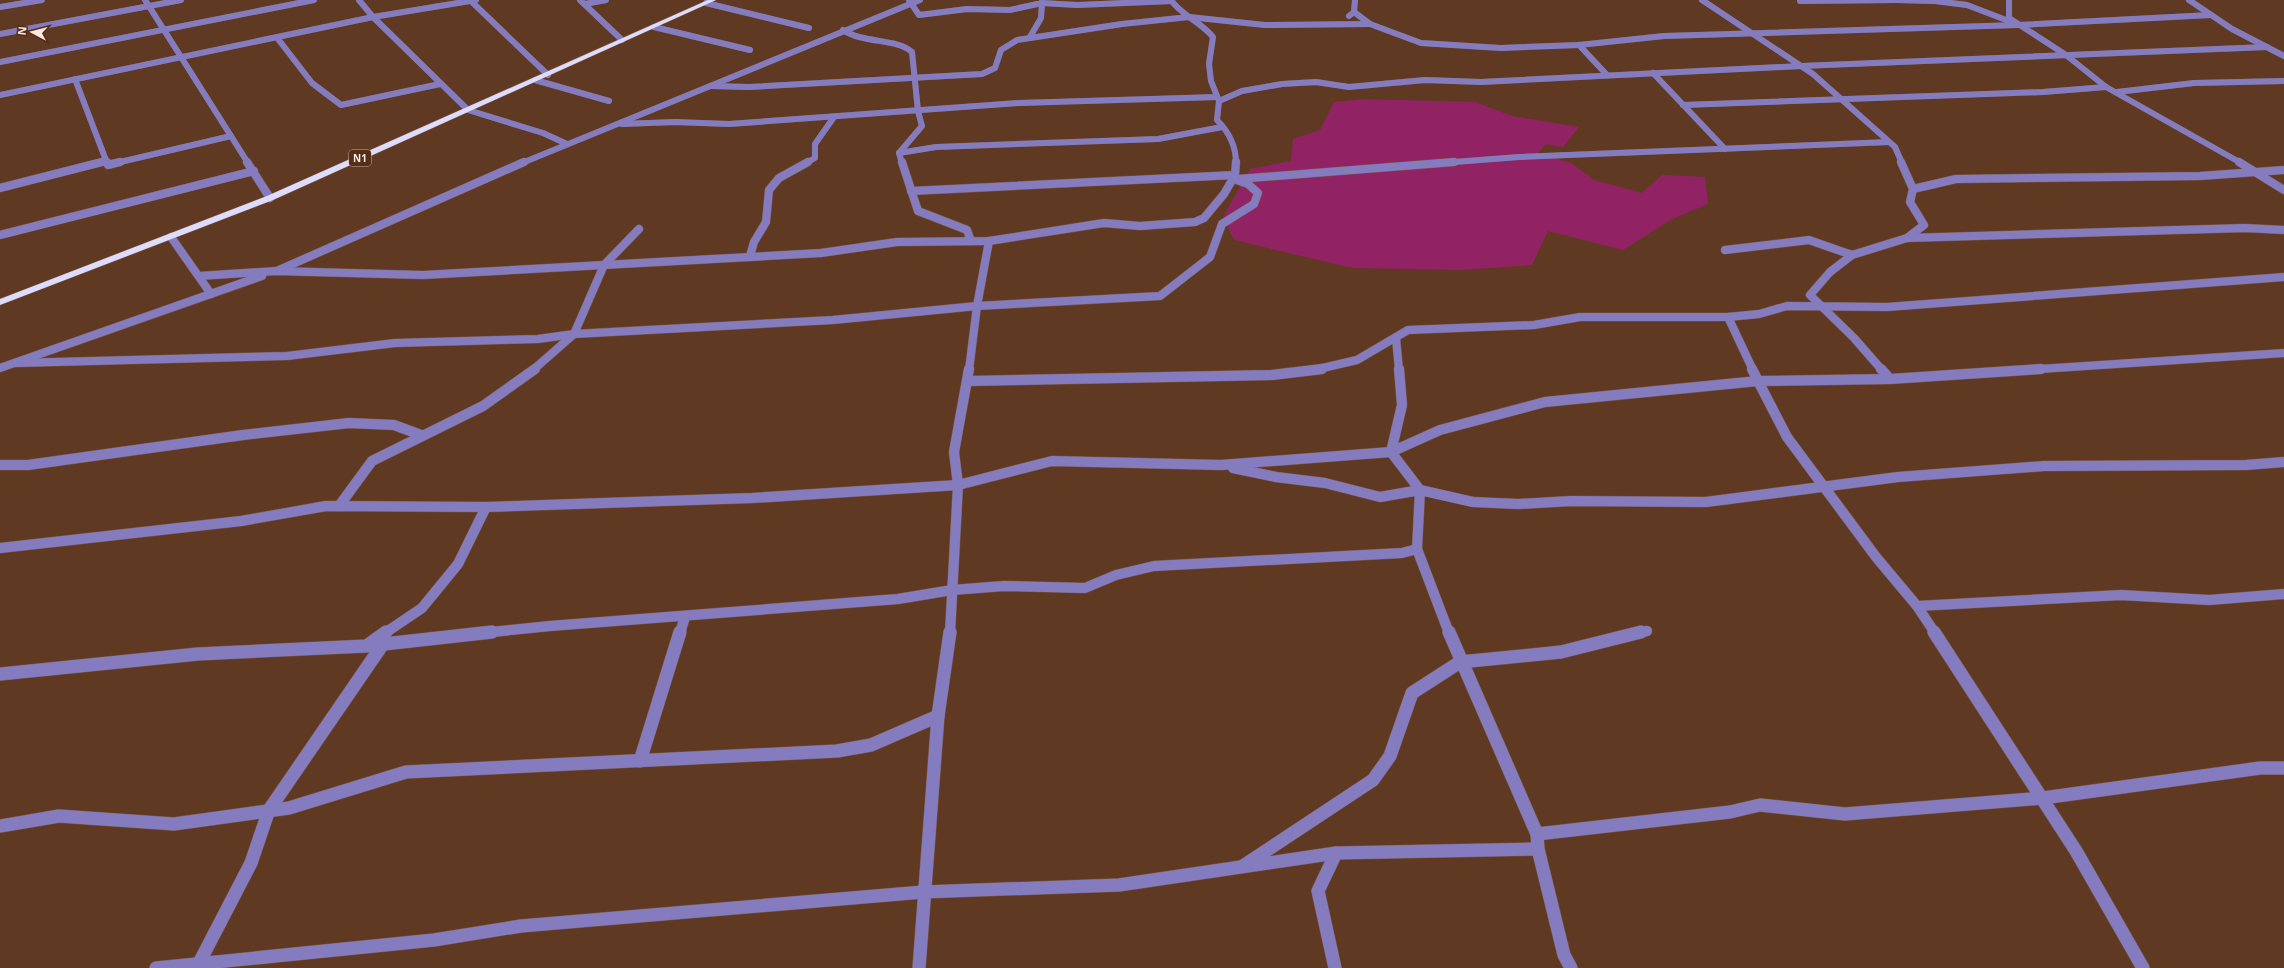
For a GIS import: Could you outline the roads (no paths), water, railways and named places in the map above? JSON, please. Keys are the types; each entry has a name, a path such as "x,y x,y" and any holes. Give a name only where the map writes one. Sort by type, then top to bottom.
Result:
{"highway":[{"name":"N1","path":"0,302 270,198 548,75 710,1"}],"street":[{"path":"0,7 42,0"},
{"path":"0,34 147,3 181,0"},
{"path":"0,62 314,0"},
{"path":"359,0 374,17 421,62 440,84 468,110 543,132 567,144"},
{"path":"583,2 606,0"},
{"path":"0,368 276,271 567,144 711,86 910,2 920,0"},
{"path":"1340,24 1354,12 1356,0"},
{"path":"1702,0 1755,33 1801,66 1895,147 1913,189 1910,202 1924,225 1907,238"},
{"path":"2189,0 2211,15 2267,48 2284,56"},
{"path":"0,95 278,39 374,17 473,1 548,75"},
{"path":"710,1 809,28"},
{"path":"199,276 276,271 423,275 821,253 897,242 989,241 1104,223 1140,226 1195,222 1204,218 1234,177 1236,154 1229,132 1222,127 1217,120 1218,99 1211,81 1209,64 1213,37 1208,28 1188,17 1172,1 1077,5 1042,2 1010,10 967,9 919,15 910,2"},
{"path":"1800,1 1935,1 1967,5 2018,25"},
{"path":"2009,1 2009,18 2066,55 2106,87 2258,172 2284,190"},
{"path":"583,2 622,40"},
{"path":"1030,37 1041,18 1042,2"},
{"path":"147,3 180,58 270,198"},
{"path":"1354,12 1370,24 1421,43 1438,46 1501,48 1579,45 1664,36 2018,25 2211,15"},
{"path":"711,86 749,88 982,74 995,68 1001,50 1017,40 1030,37 1188,17 1265,24 1370,24"},
{"path":"654,27 750,50"},
{"path":"843,30 850,36 863,41 902,44 910,48 912,52 918,111 922,126 900,153"},
{"path":"278,39 312,83 341,105 440,84"},
{"path":"1579,45 1606,75"},
{"path":"614,125 675,122 729,124 1126,98 1218,99 1242,91 1282,84 1316,82 1349,87 1425,80 1481,82 1801,66 2267,48"},
{"path":"1653,73 1725,149"},
{"path":"75,79 108,165 231,136"},
{"path":"535,80 609,101"},
{"path":"2117,92 2194,83 2284,81"},
{"path":"1683,105 2043,92 2106,87"},
{"path":"750,256 754,242 766,222 770,190 779,178 815,158 815,144 834,117"},
{"path":"900,153 936,147 1158,139 1222,127"},
{"path":"911,191 1234,177 1519,157 1888,142"},
{"path":"900,153 918,211 941,219 950,226 967,230 971,240"},
{"path":"0,188 106,161"},
{"path":"1913,189 1956,180 2200,176 2284,170"},
{"path":"0,235 254,171"},
{"path":"16,363 194,360 227,357 287,356 395,344 538,339 574,334 833,320 977,306 1160,296 1210,257 1222,224 1254,204 1258,193 1248,184 1234,177"},
{"path":"1890,379 1854,338 1820,307 1810,295 1830,272 1852,255 1907,238 2245,228 2284,230"},
{"path":"339,506 372,461 483,406 529,374 574,334 604,265 639,230"},
{"path":"172,237 211,294"},
{"path":"1725,250 1809,240 1852,255"},
{"path":"919,968 923,892 938,716 950,642 958,485 954,452 968,381 977,306 989,241"},
{"path":"968,381 1272,375 1322,369 1357,360 1408,330 1534,325 1580,317 1728,317 1759,314 1787,306 1887,307 2284,277"},
{"path":"1728,317 1758,381 1787,437 1876,557 1917,606 2076,851 2143,968"},
{"path":"1391,452 1402,405 1396,338"},
{"path":"0,548 241,521 326,506 486,508 745,498 958,485 1052,461 1221,465 1391,452 1440,430 1545,402 1758,381 1890,379 2284,353"},
{"path":"0,466 28,465 236,436 349,423 394,425 421,436"},
{"path":"1391,452 1420,490 1418,549 1460,662 1537,834 1538,849 1564,955 1571,968"},
{"path":"1221,465 1276,477 1325,483 1380,497 1420,490 1473,502 1518,504 1571,501 1706,502 1824,488 1898,476 1941,475 2044,466 2246,465 2284,462"},
{"path":"366,646 422,608 458,564 486,508"},
{"path":"0,674 198,654 366,646 550,626 685,617 898,599 952,590 1004,586 1085,588 1116,575 1154,566 1402,553 1418,549"},
{"path":"1917,606 2121,595 2209,600 2284,594"},
{"path":"640,761 685,617"},
{"path":"197,965 251,863 269,810 397,625"},
{"path":"1240,868 1373,780 1390,756 1404,723 1412,693 1460,662 1561,652 1647,631"},
{"path":"0,826 59,816 174,824 289,808 406,772 837,751 871,745 938,716"},
{"path":"1537,834 1730,812 1760,805 1845,814 2042,798 2260,768 2284,768"},
{"path":"156,968 434,940 521,926 923,892 1119,885 1336,853 1538,849"},
{"path":"1335,968 1318,891 1336,853"}]}
